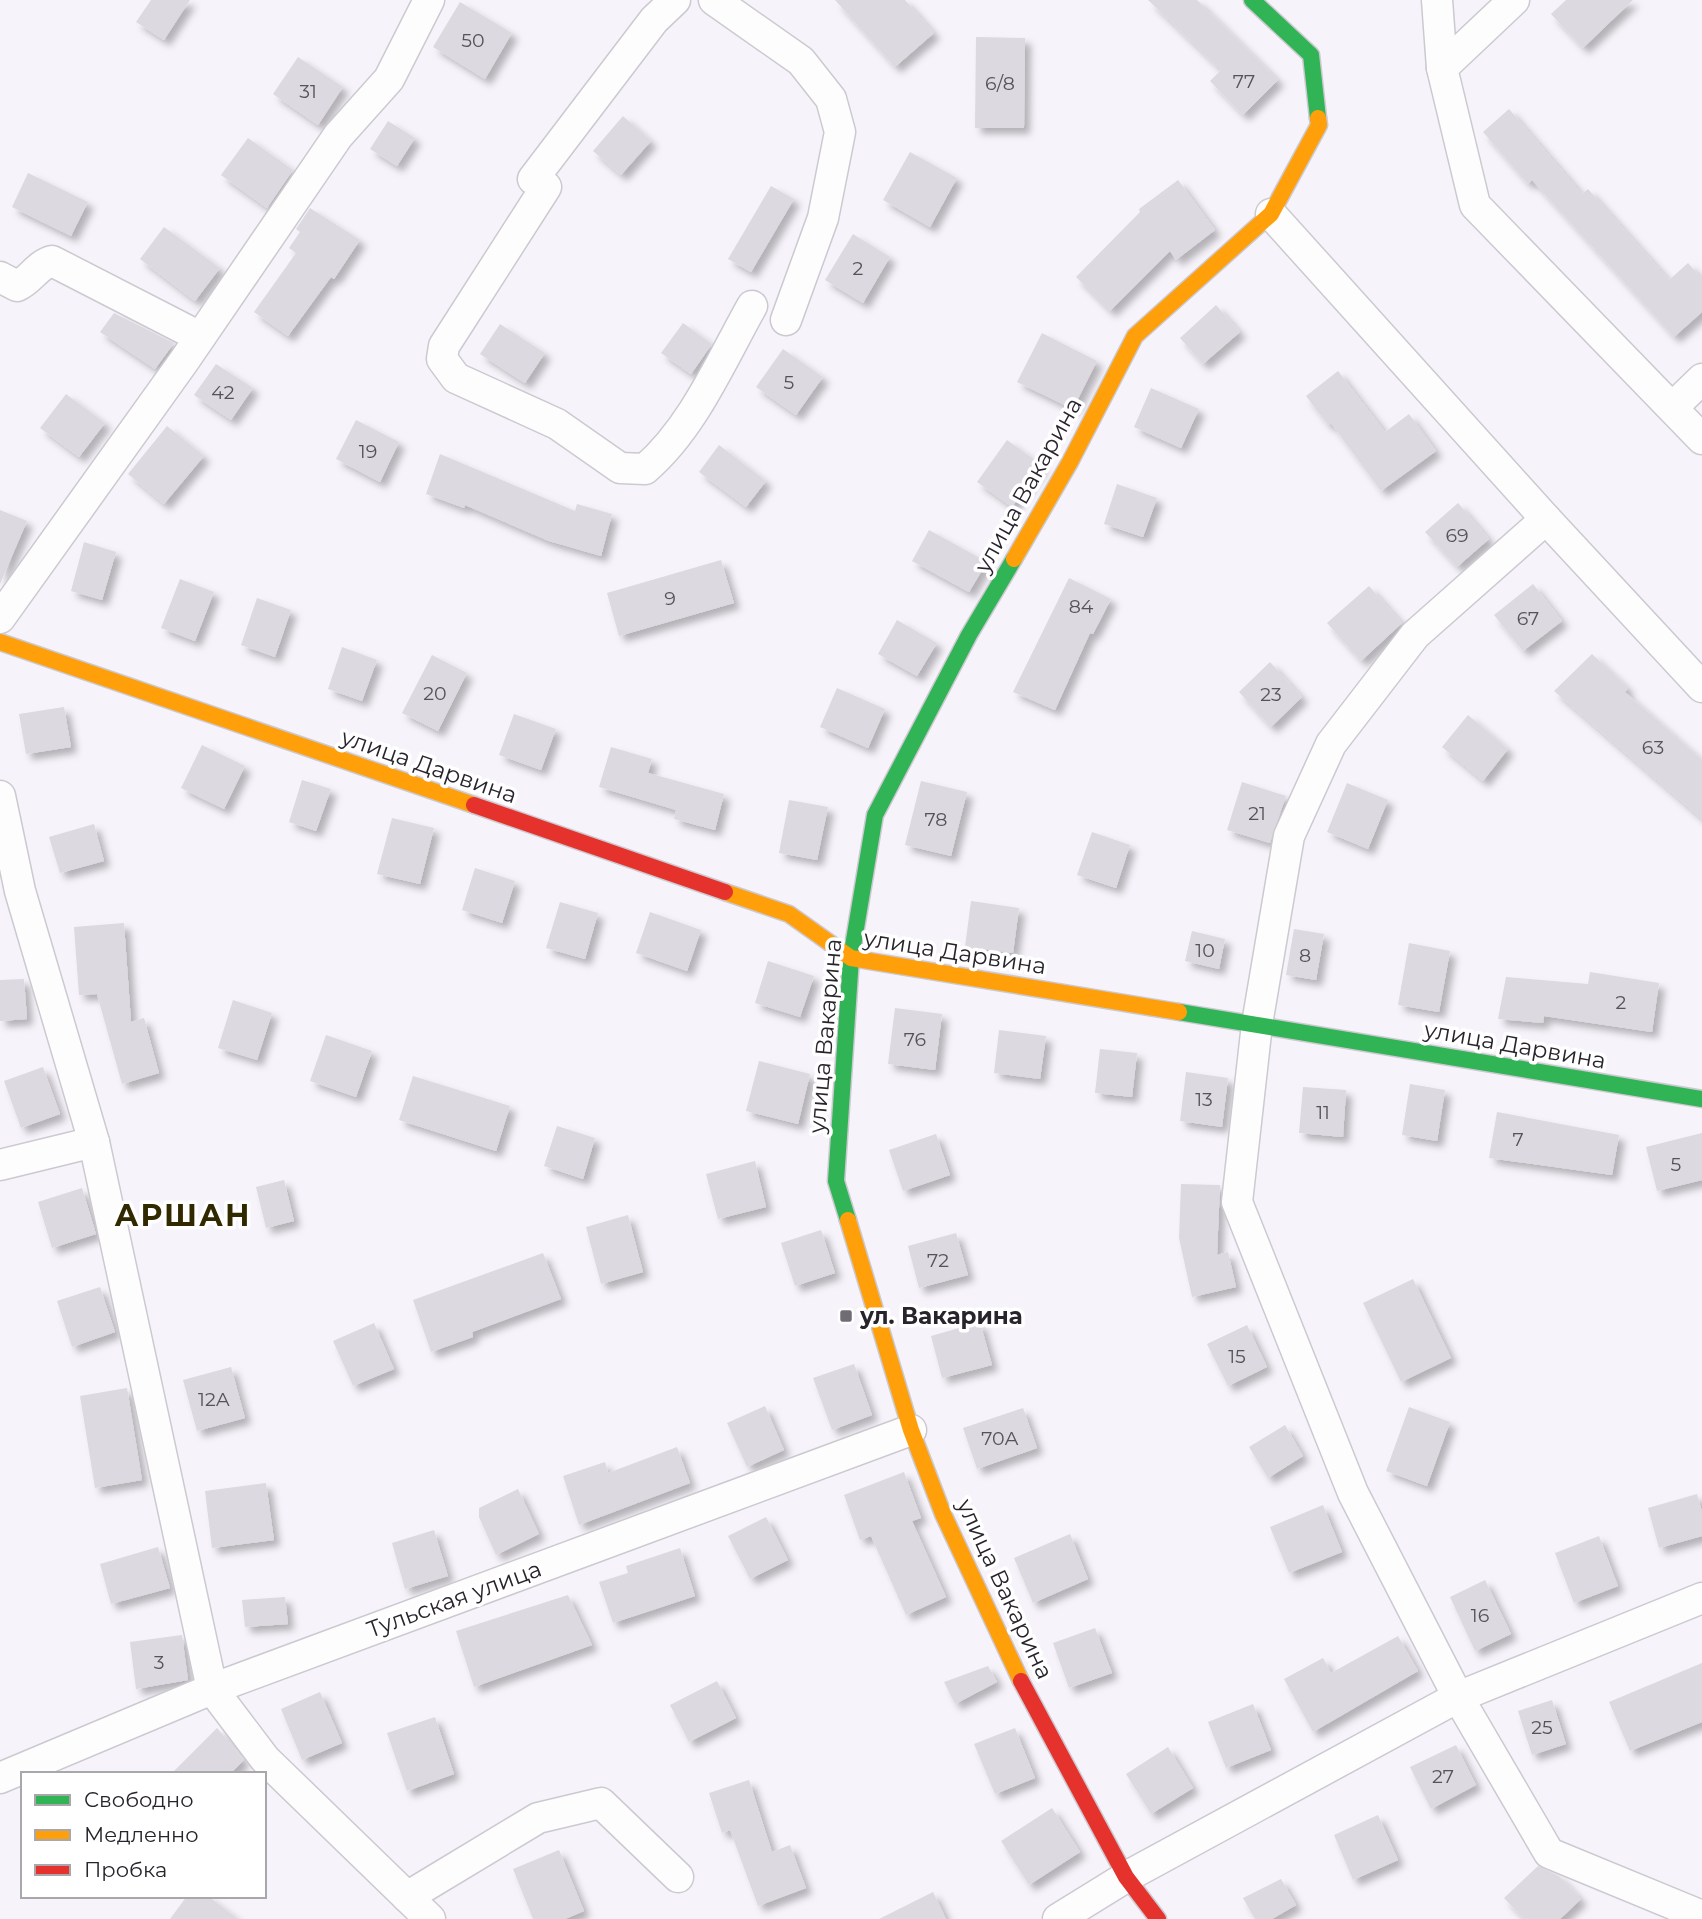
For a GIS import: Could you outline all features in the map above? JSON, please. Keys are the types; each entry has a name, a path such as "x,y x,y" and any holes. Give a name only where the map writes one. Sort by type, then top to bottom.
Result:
{"street":[{"path":"0,618 200,337 338,136 389,79 429,0"},
{"path":"675,0 654,20 539,183 444,346 442,359 456,378 557,424 620,468 645,469 666,452 752,306"},
{"path":"714,0 801,61 831,100 840,132 823,218 786,320"},
{"name":"улица Вакарина","path":"1158,1919 1126,1877 1005,1651 943,1514 911,1430 836,1181 851,958 875,815 970,635 1070,462 1135,336 1271,214 1319,125 1311,55 1252,0"},
{"path":"1437,0 1441,68 1475,205 1674,407 1702,439"},
{"path":"1441,68 1514,0"},
{"path":"1271,214 1546,519 1702,687"},
{"path":"0,277 16,286 25,283 43,264 52,261 200,337"},
{"path":"1674,407 1702,379"},
{"path":"1546,519 1415,635 1331,744 1289,836 1257,1024 1237,1202 1353,1493 1458,1697 1549,1853 1702,1916"},
{"name":"улица Дарвина","path":"0,642 789,914 851,958 1702,1099"},
{"path":"0,796 20,891 94,1142 212,1689 265,1759 430,1919"},
{"path":"0,1165 94,1142"},
{"name":"Тульская улица","path":"0,1777 212,1689 911,1430"},
{"path":"1058,1919 1126,1877 1458,1697 1702,1598"},
{"path":"407,1897 538,1818 601,1803 678,1877"}],"building":[{"path":"151,0 190,0 164,40 136,22"},
{"path":"835,0 905,0 934,33 895,67"},
{"path":"1148,0 1197,0 1278,80 1243,115 1210,81 1221,70"},
{"path":"1566,0 1633,0 1583,48 1551,14"},
{"path":"460,2 512,33 485,79 433,47"},
{"path":"976,37 1025,38 1024,128 975,128"},
{"path":"298,57 343,87 318,125 273,94"},
{"path":"1509,109 1582,194 1588,189 1669,280 1688,263 1702,279 1702,312 1674,337 1532,180 1528,184 1483,132"},
{"path":"623,116 651,141 621,175 593,151"},
{"path":"388,121 415,138 397,166 370,149"},
{"path":"248,138 293,170 267,208 221,175"},
{"path":"910,152 957,178 930,227 883,200"},
{"path":"28,173 88,202 71,236 12,207"},
{"path":"1178,180 1215,230 1176,260 1170,251 1110,311 1076,277 1140,212 1139,209"},
{"path":"771,186 794,199 751,272 728,259"},
{"path":"310,208 360,240 334,279 331,277 288,336 254,312 296,253 289,248 300,232 296,229"},
{"path":"164,227 220,268 195,301 140,259"},
{"path":"853,234 890,257 863,303 825,280"},
{"path":"1216,305 1240,332 1203,364 1180,338"},
{"path":"114,313 174,343 155,369 100,332"},
{"path":"683,323 712,344 691,374 661,353"},
{"path":"500,324 545,353 525,383 480,354"},
{"path":"1042,333 1097,361 1073,409 1017,382"},
{"path":"783,349 823,377 796,415 756,387"},
{"path":"216,364 253,388 231,420 194,395"},
{"path":"1338,371 1385,432 1409,414 1436,451 1381,491 1331,423 1328,425 1306,396"},
{"path":"1151,388 1199,409 1181,448 1134,427"},
{"path":"66,394 105,423 79,457 40,428"},
{"path":"356,420 399,442 380,482 336,459"},
{"path":"167,426 204,456 164,504 128,474"},
{"path":"1007,440 1042,465 1012,507 977,482"},
{"path":"719,445 766,481 746,507 699,472"},
{"path":"440,454 575,511 577,504 612,514 601,556 549,541 465,505 464,508 426,494"},
{"path":"1117,484 1157,498 1143,537 1104,524"},
{"path":"1458,503 1489,539 1457,567 1425,532"},
{"path":"0,510 27,521 0,584"},
{"path":"929,530 987,562 969,592 912,561"},
{"path":"84,542 116,552 102,600 71,591"},
{"path":"721,560 734,603 619,636 607,593"},
{"path":"1069,578 1111,599 1093,634 1090,633 1055,710 1013,692"},
{"path":"180,579 214,592 195,641 161,628"},
{"path":"1533,584 1562,621 1523,651 1494,615"},
{"path":"1369,586 1402,623 1361,661 1327,623"},
{"path":"257,598 291,610 275,657 241,645"},
{"path":"897,620 937,643 917,676 878,654"},
{"path":"342,647 377,660 362,701 328,689"},
{"path":"1592,654 1628,688 1625,692 1702,760 1702,819 1554,691"},
{"path":"432,655 467,673 438,731 402,713"},
{"path":"1270,662 1302,697 1271,727 1239,692"},
{"path":"837,688 885,709 868,748 820,727"},
{"path":"64,707 71,747 26,754 19,714"},
{"path":"514,714 556,729 541,770 499,755"},
{"path":"1468,715 1508,749 1483,781 1442,747"},
{"path":"202,745 245,766 224,809 181,788"},
{"path":"611,747 652,759 648,773 724,794 715,830 674,819 676,810 599,787"},
{"path":"302,780 331,789 316,831 289,822"},
{"path":"921,781 967,792 951,856 905,845"},
{"path":"1242,782 1286,796 1270,843 1227,830"},
{"path":"1347,783 1388,800 1368,849 1327,832"},
{"path":"789,800 828,807 817,860 779,853"},
{"path":"392,818 434,828 420,884 377,874"},
{"path":"94,824 104,861 60,873 49,837"},
{"path":"1092,832 1130,845 1116,888 1077,875"},
{"path":"475,868 515,881 502,923 462,910"},
{"path":"971,901 1019,908 1013,953 965,947"},
{"path":"560,902 598,913 585,959 546,948"},
{"path":"650,912 701,930 687,971 636,953"},
{"path":"124,923 131,1022 144,1018 159,1073 122,1084 97,994 79,995 74,927"},
{"path":"1294,929 1324,934 1316,980 1286,975"},
{"path":"1192,931 1225,939 1219,969 1185,961"},
{"path":"1409,943 1450,951 1439,1012 1398,1005"},
{"path":"768,961 814,976 800,1017 755,1003"},
{"path":"1590,972 1659,983 1652,1032 1544,1016 1543,1023 1498,1019 1506,977 1588,984"},
{"path":"24,979 27,1019 0,1021 0,980"},
{"path":"233,1000 272,1013 257,1060 218,1048"},
{"path":"895,1008 942,1014 935,1070 888,1064"},
{"path":"999,1030 1046,1036 1040,1079 994,1073"},
{"path":"326,1035 372,1051 356,1097 310,1081"},
{"path":"1100,1049 1137,1053 1132,1097 1095,1093"},
{"path":"759,1061 810,1074 798,1124 746,1111"},
{"path":"43,1067 60,1114 21,1128 4,1081"},
{"path":"1186,1072 1228,1078 1222,1127 1180,1121"},
{"path":"413,1076 510,1106 496,1151 399,1120"},
{"path":"1410,1084 1445,1090 1437,1141 1402,1135"},
{"path":"1303,1087 1346,1090 1343,1137 1299,1133"},
{"path":"1497,1112 1619,1135 1612,1175 1489,1158"},
{"path":"557,1126 595,1138 583,1179 544,1166"},
{"path":"1702,1133 1702,1180 1657,1191 1646,1147"},
{"path":"936,1134 950,1175 903,1191 889,1150"},
{"path":"755,1161 766,1207 718,1219 706,1174"},
{"path":"284,1180 294,1221 266,1228 256,1187"},
{"path":"1181,1184 1220,1185 1217,1255 1228,1252 1236,1287 1192,1297 1179,1238"},
{"path":"82,1188 96,1234 52,1248 38,1202"},
{"path":"628,1215 643,1272 601,1284 586,1227"},
{"path":"821,1230 835,1273 795,1286 781,1243"},
{"path":"956,1233 968,1275 919,1288 908,1246"},
{"path":"543,1253 561,1299 472,1332 473,1337 431,1352 413,1300"},
{"path":"1413,1279 1451,1358 1401,1382 1363,1303"},
{"path":"100,1287 115,1332 72,1347 57,1301"},
{"path":"980,1322 992,1365 942,1378 931,1336"},
{"path":"374,1323 394,1369 353,1386 333,1341"},
{"path":"1247,1325 1267,1367 1228,1386 1207,1344"},
{"path":"854,1364 872,1415 832,1430 813,1378"},
{"path":"231,1367 245,1418 197,1431 183,1380"},
{"path":"127,1388 142,1480 95,1488 80,1396"},
{"path":"765,1406 784,1450 747,1467 727,1423"},
{"path":"1409,1407 1450,1422 1427,1486 1386,1471"},
{"path":"1023,1408 1037,1448 977,1469 963,1428"},
{"path":"1285,1425 1303,1456 1268,1478 1249,1447"},
{"path":"677,1447 690,1483 579,1525 563,1476 605,1462 608,1473"},
{"path":"904,1472 921,1518 912,1521 946,1597 906,1615 871,1536 860,1540 844,1495"},
{"path":"266,1483 274,1540 212,1548 205,1491"},
{"path":"518,1489 539,1534 496,1555 479,1517 479,1508"},
{"path":"1697,1494 1702,1512 1702,1536 1659,1548 1648,1508"},
{"path":"1323,1505 1342,1552 1289,1573 1270,1527"},
{"path":"766,1517 788,1560 750,1579 728,1536"},
{"path":"434,1530 448,1576 405,1589 392,1543"},
{"path":"1070,1534 1088,1579 1033,1603 1014,1558"},
{"path":"1599,1536 1618,1586 1574,1603 1555,1553"},
{"path":"158,1547 170,1588 111,1604 100,1564"},
{"path":"680,1548 695,1596 613,1623 599,1582 628,1573 626,1566"},
{"path":"1485,1580 1511,1634 1475,1651 1450,1597"},
{"path":"568,1595 592,1645 474,1687 456,1631"},
{"path":"285,1597 288,1624 245,1627 242,1600"},
{"path":"1095,1628 1112,1673 1069,1688 1053,1643"},
{"path":"182,1635 188,1680 136,1689 130,1642"},
{"path":"1398,1636 1418,1671 1313,1732 1284,1679 1323,1658 1331,1673"},
{"path":"1702,1663 1702,1722 1630,1751 1609,1702"},
{"path":"988,1666 997,1682 955,1704 944,1682"},
{"path":"717,1681 736,1718 689,1742 670,1705"},
{"path":"320,1692 342,1743 302,1760 281,1709"},
{"path":"1552,1700 1566,1744 1532,1755 1518,1711"},
{"path":"1253,1704 1271,1750 1226,1768 1208,1722"},
{"path":"435,1717 454,1774 407,1791 387,1733"},
{"path":"217,1728 244,1760 232,1772 173,1772"},
{"path":"1015,1728 1035,1778 995,1794 974,1744"},
{"path":"1456,1745 1476,1785 1431,1809 1410,1767"},
{"path":"1168,1747 1193,1788 1151,1814 1126,1774"},
{"path":"749,1780 772,1852 790,1845 806,1888 758,1906 730,1830 722,1833 709,1793"},
{"path":"1052,1808 1080,1852 1029,1885 1001,1841"},
{"path":"1378,1815 1398,1860 1353,1880 1334,1835"},
{"path":"559,1850 584,1911 565,1919 533,1919 513,1869"},
{"path":"1538,1866 1559,1876 1581,1899 1560,1919 1524,1919 1504,1898"},
{"path":"1281,1879 1296,1905 1272,1919 1255,1919 1243,1898"},
{"path":"933,1892 946,1919 879,1919"},
{"path":"186,1898 211,1898 238,1919 170,1919"}],"traffic: fast":[{"path":"1252,0 1311,55 1318,118"},
{"path":"848,1220 836,1181 851,958 875,815 969,635 1014,559"},
{"path":"1179,1012 1702,1099"}],"traffic: slow":[{"path":"1014,559 1070,462 1135,336 1271,214 1319,125 1318,118"},
{"path":"0,642 474,805"},
{"path":"725,892 789,914 851,958 1179,1012"},
{"path":"848,1220 911,1430 943,1514 1021,1681"}],"traffic: jam":[{"path":"474,805 725,892"},
{"path":"1021,1681 1126,1877 1158,1919"}],"place":[{"name":"ул. Вакарина","path":"846,1316"}],"district":[{"name":"АРШАН","path":"183,1215"}]}
